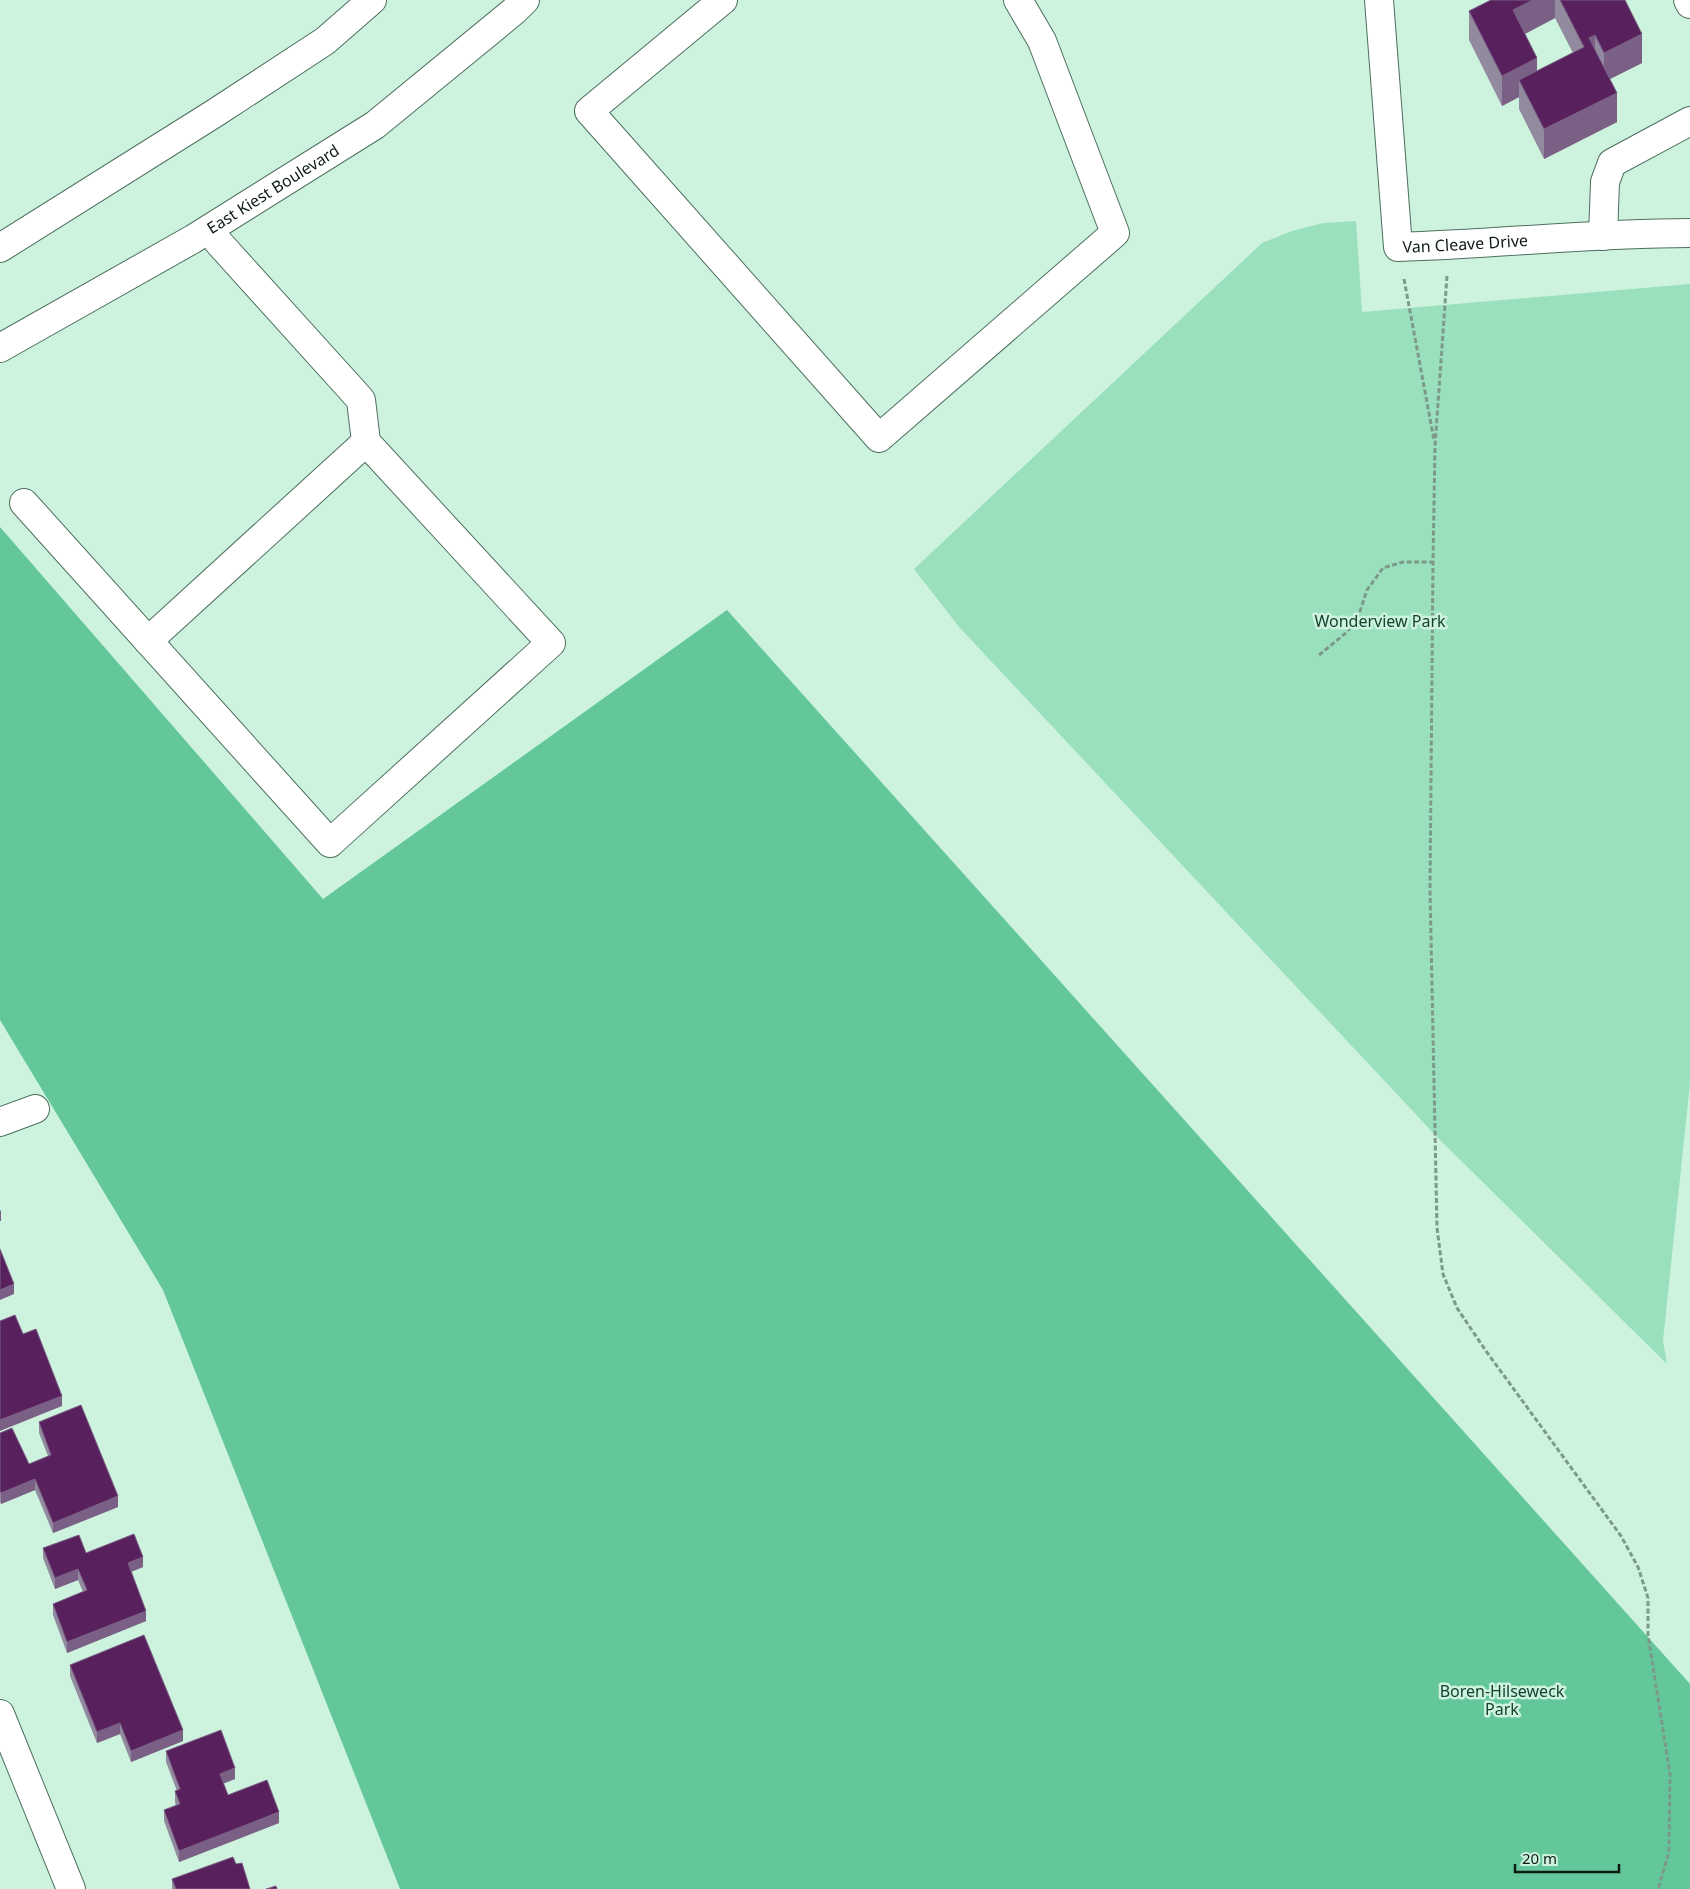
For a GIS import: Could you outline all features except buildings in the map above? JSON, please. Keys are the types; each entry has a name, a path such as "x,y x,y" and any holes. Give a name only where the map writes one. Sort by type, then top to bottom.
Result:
{"main road":[{"path":"0,248 215,113 325,41 372,0"},
{"name":"East Kiest Boulevard","path":"0,348 208,230 375,125 525,0"},
{"path":"723,0 589,111 879,438 1115,233 1042,41 1018,0"},
{"name":"Van Cleave Drive","path":"1379,0 1398,247 1690,233"},
{"path":"1688,0 1690,4"},
{"path":"1603,236 1605,182 1612,163 1690,121"},
{"path":"24,503 330,843 551,643 366,442 361,400 208,230"},
{"path":"148,641 366,442"},
{"path":"0,1122 35,1109"},
{"path":"0,1714 71,1889"}],"path":[{"path":"1446,245 1447,284 1435,446 1433,562 1430,890 1437,1228 1443,1274 1457,1308 1486,1351 1621,1536 1638,1568 1648,1598 1648,1636 1670,1774 1669,1852 1658,1889"},
{"path":"1398,247 1435,446"},
{"path":"1319,655 1347,632 1358,617 1367,590 1383,568 1403,562 1433,562"}],"green space":[{"name":"Wonderview Park","path":"1356,221 1362,312 1690,284 1690,1083 1663,1341 1667,1364 1438,1138 960,628 914,569 1262,243 1292,231 1323,223"},
{"name":"Boren-Hilseweck Park","path":"0,527 323,899 727,610 1690,1684 1690,1889 400,1889 163,1290 0,1020"}]}
